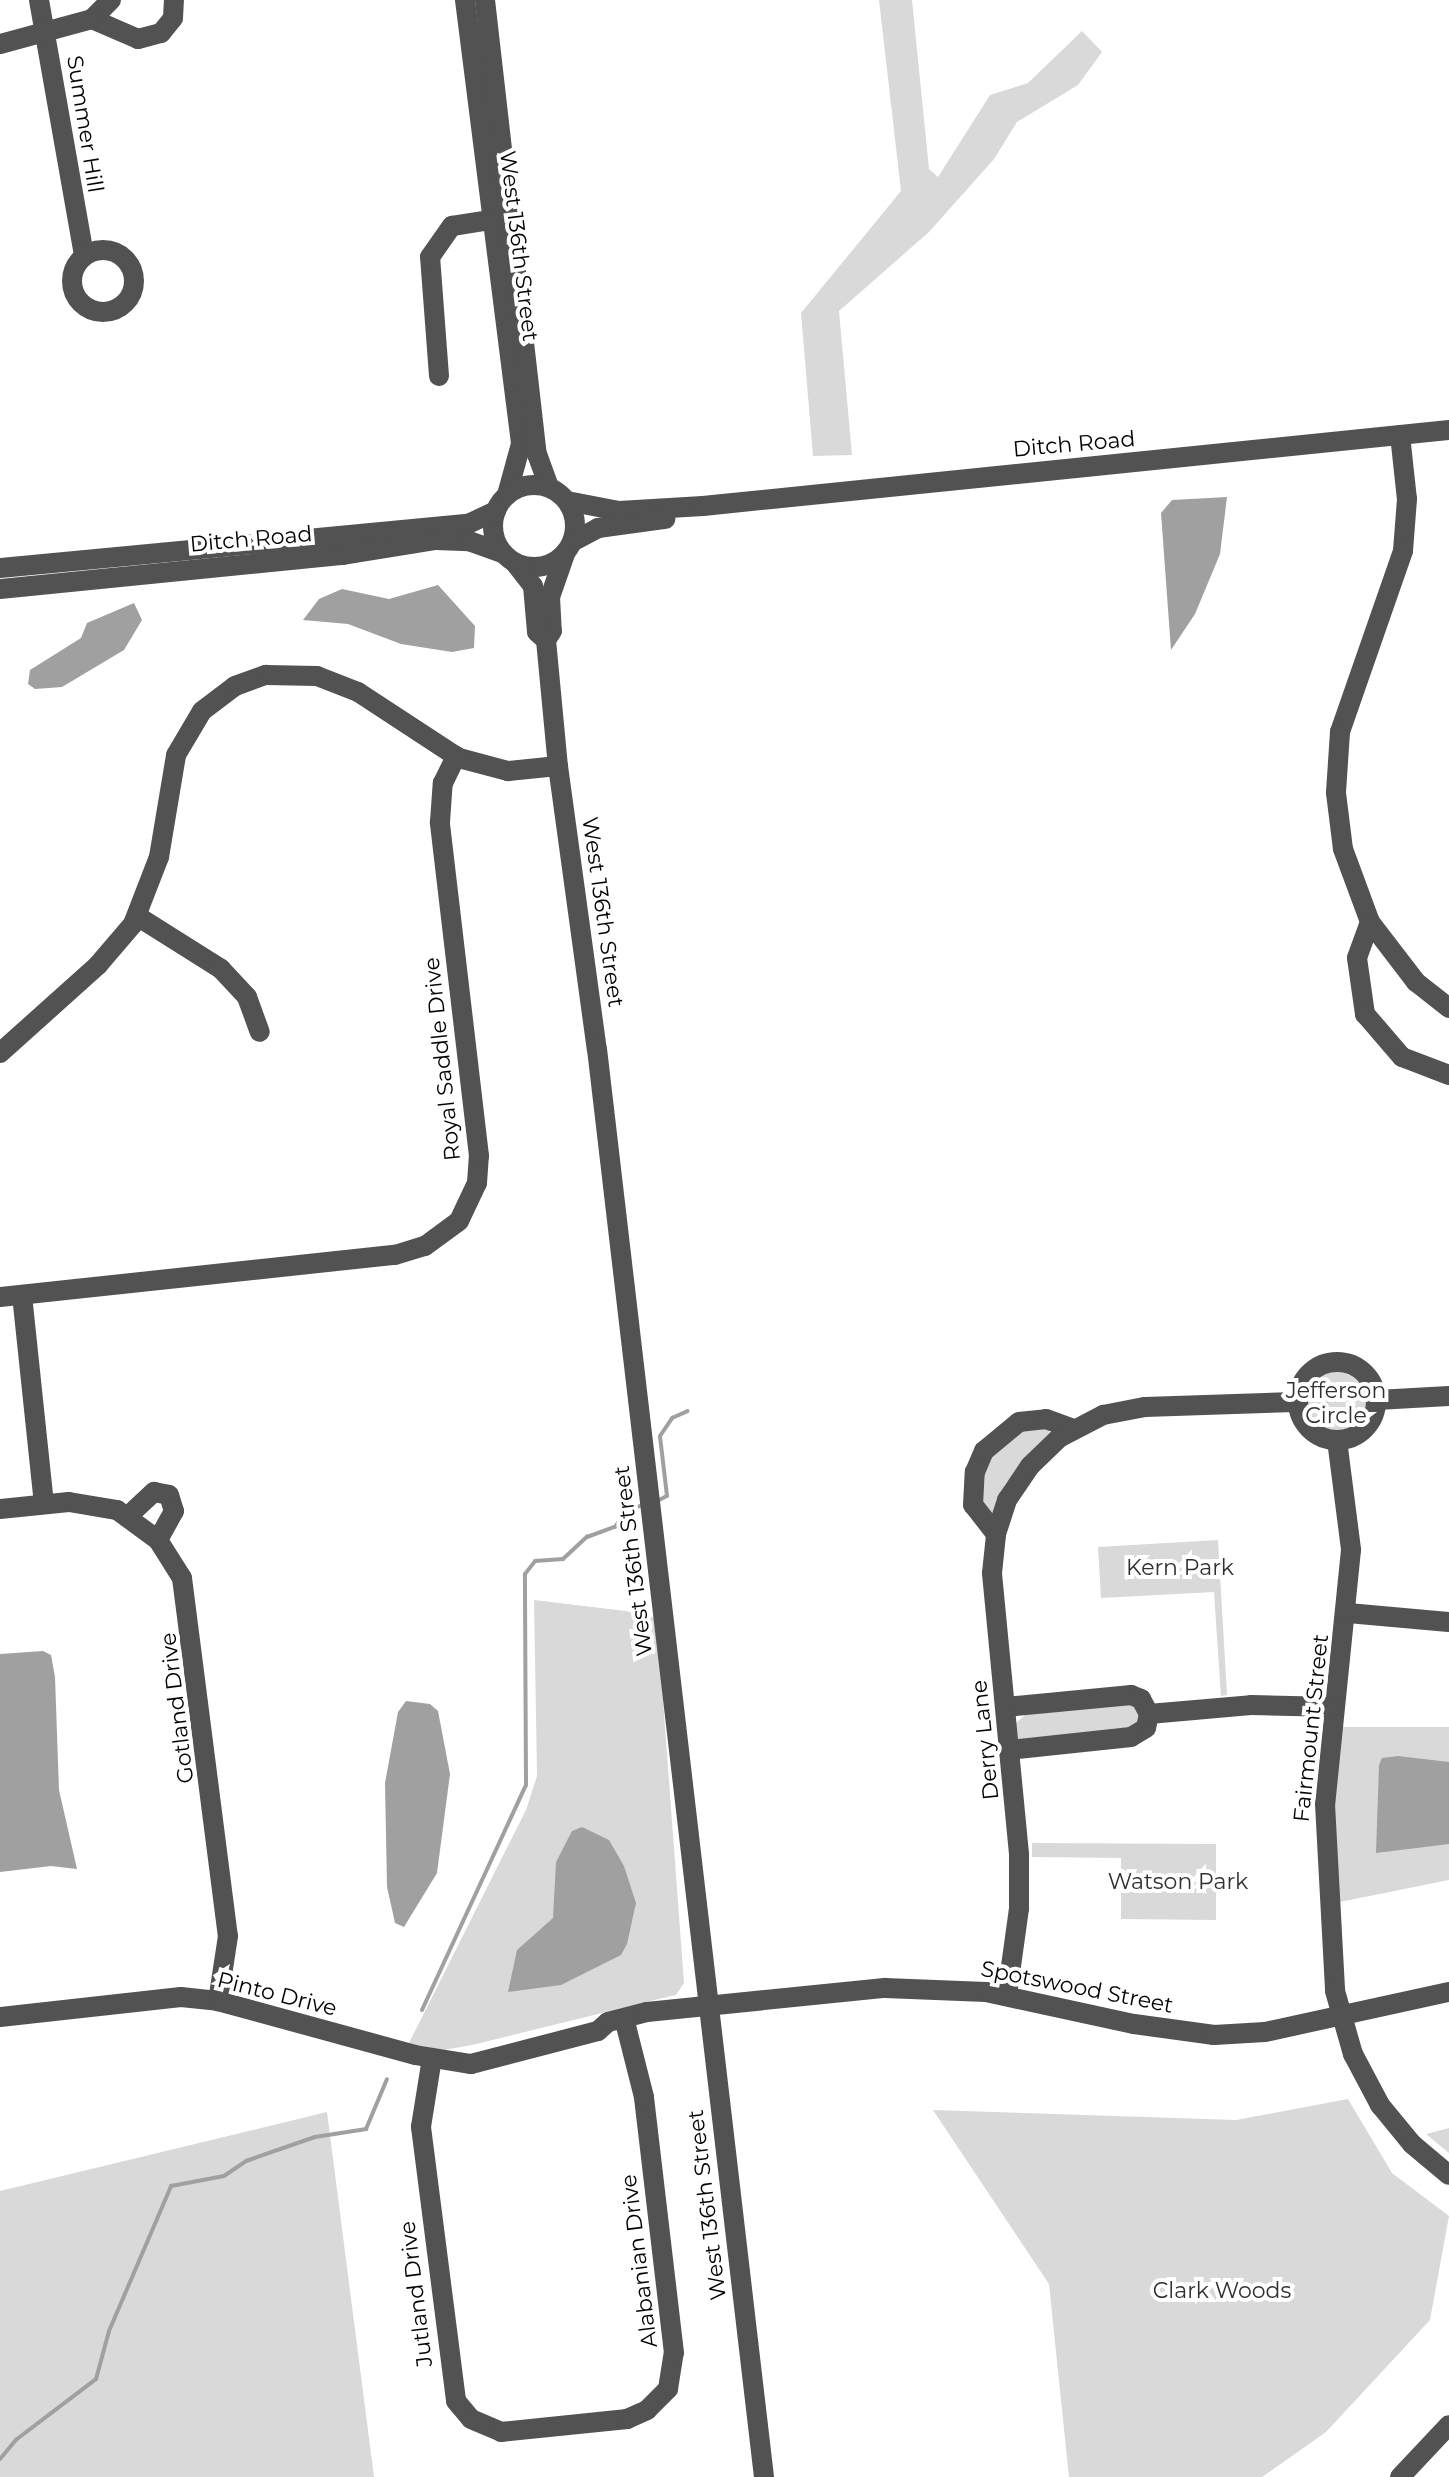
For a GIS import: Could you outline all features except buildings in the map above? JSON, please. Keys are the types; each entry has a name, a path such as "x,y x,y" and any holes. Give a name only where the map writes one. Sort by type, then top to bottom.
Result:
{"street":[{"name":"Summer Hill","path":"39,0 84,256"},
{"path":"0,44 45,29 92,19 111,0"},
{"path":"92,19 138,39 153,38 173,18 174,0"},
{"name":"West 136th Street","path":"465,0 537,454 549,487"},
{"name":"West 136th Street","path":"485,0 521,444 502,503"},
{"path":"439,376 430,257 452,226 501,219"},
{"name":"Ditch Road","path":"567,501 619,511 703,506 1449,430"},
{"path":"1400,435 1407,499 1403,551 1349,700 1337,762 1343,849 1370,922 1416,982 1449,1008"},
{"path":"527,485 549,487 567,501 575,521 568,548 541,567 509,558 494,534 502,503 527,485"},
{"name":"Ditch Road","path":"0,568 468,524 502,503"},
{"name":"Ditch Road","path":"568,548 598,528 679,517 703,506"},
{"name":"Ditch Road","path":"0,589 343,555 436,540 469,541 509,558"},
{"name":"West 136th Street","path":"568,548 550,597 552,631 546,640 558,766 650,1501 764,2477"},
{"name":"West 136th Street","path":"509,558 533,586 537,632 546,640"},
{"path":"0,1053 98,965 137,916 159,857 176,755 202,711 235,686 282,673 337,681 456,756 508,771 558,766"},
{"name":"Royal Saddle Drive","path":"0,1297 395,1255 425,1246 459,1221 477,1183 479,1156 440,822 443,783 456,756"},
{"path":"137,916 221,969 247,997 260,1032"},
{"path":"1370,922 1357,958 1365,1014 1402,1057 1449,1075"},
{"path":"22,1295 44,1504"},
{"path":"1337,1361 1361,1370 1377,1400 1369,1424 1337,1440 1311,1431 1297,1402 1311,1371 1337,1361"},
{"path":"1377,1400 1449,1396"},
{"path":"996,1534 973,1505 975,1472 984,1451 1019,1422 1046,1419 1073,1429 1126,1409 1297,1402"},
{"name":"Derry Lane","path":"1007,1995 1020,1879 993,1591 996,1534 1016,1484 1073,1429"},
{"name":"Fairmount Street","path":"1337,1440 1351,1550 1348,1613 1334,1707 1324,1839 1340,2015 1380,2105 1412,2144 1449,2175"},
{"path":"127,1517 154,1492 169,1495 174,1511 158,1540"},
{"name":"Gotland Drive","path":"0,1509 44,1504 103,1505 127,1517 158,1540 175,1563 188,1596 228,1936 227,1967 218,2001"},
{"path":"1348,1613 1449,1622"},
{"path":"1006,1707 1131,1695 1141,1699 1149,1714 1146,1728 1131,1737 1010,1750"},
{"path":"1149,1714 1251,1705 1334,1707"},
{"name":"Spotswood Street","path":"707,2006 885,1988 958,1988 1007,1995 1134,2024 1214,2035 1265,2032 1449,1992"},
{"name":"Pinto Drive","path":"0,2017 161,1997 218,2001 438,2059 471,2064 598,2031 616,2020 707,2006"},
{"name":"Alabanian Drive","path":"567,2426 635,2417 661,2398 672,2379 644,2097 616,2020"},
{"name":"Jutland Drive","path":"438,2059 421,2127 453,2392 463,2412 490,2430 567,2426"},
{"path":"1400,2477 1449,2425"}],"green space":[{"path":"879,0 912,0 929,169 938,177 990,95 1028,83 1082,31 1102,52 1078,85 1017,122 994,159 929,232 839,311 852,455 813,456 801,313 901,191"},
{"name":"Jefferson Circle","path":"1336,1372 1348,1374 1357,1381 1364,1390 1364,1414 1357,1423 1348,1430 1336,1432 1324,1430 1315,1423 1308,1414 1306,1402 1308,1390 1315,1381 1324,1374"},
{"path":"1046,1426 1050,1433 1005,1484 992,1517 981,1508 980,1472 992,1449 1028,1427"},
{"name":"Kern Park","path":"1218,1540 1227,1695 1221,1696 1214,1592 1101,1598 1098,1547"},
{"path":"534,1600 642,1613 657,1619 684,1983 676,1995 472,2045 444,2050 420,2048 409,2043 526,1810 537,1776"},
{"path":"1128,1703 1141,1712 1136,1731 1019,1740 1015,1735 1015,1724 1026,1714"},
{"path":"1340,1727 1449,1727 1449,1880 1335,1903 1331,1828"},
{"name":"Watson Park","path":"1032,1843 1216,1844 1216,1920 1121,1919 1121,1858 1032,1857"},
{"name":"Clark Woods","path":"1348,2099 1392,2173 1449,2216 1430,2320 1326,2432 1262,2477 1069,2477 1049,2284 933,2110 1236,2120"},
{"path":"327,2112 374,2477 0,2477 0,2191"},
{"path":"1449,2128 1449,2153 1426,2134"}],"shaded area":[{"path":"1227,497 1220,554 1195,614 1171,650 1161,513 1172,500"},
{"path":"438,585 475,626 474,648 452,652 401,644 348,624 303,620 319,599 342,589 389,599"},
{"path":"134,603 142,620 124,650 62,687 35,689 28,684 30,670 81,638 87,623"},
{"path":"43,1651 51,1655 55,1677 59,1790 77,1869 51,1866 0,1872 0,1654"},
{"path":"406,1701 430,1704 438,1711 450,1774 437,1873 404,1927 395,1923 387,1887 385,1783 398,1712"},
{"path":"1398,1756 1449,1762 1449,1844 1376,1853 1379,1765 1382,1758"},
{"path":"582,1827 609,1840 624,1866 636,1903 627,1944 621,1955 561,1985 508,1992 517,1950 553,1918 556,1862 572,1831"}],"waterway":[{"path":"657,1501 667,1496 660,1436 672,1418 688,1411"},
{"path":"422,2010 526,1785 525,1574 535,1561 563,1559 587,1537 615,1527 625,1512 645,1504"},
{"path":"0,2459 17,2439 96,2379 109,2331 171,2186 224,2176 246,2161 315,2137 366,2129 387,2079"}]}
